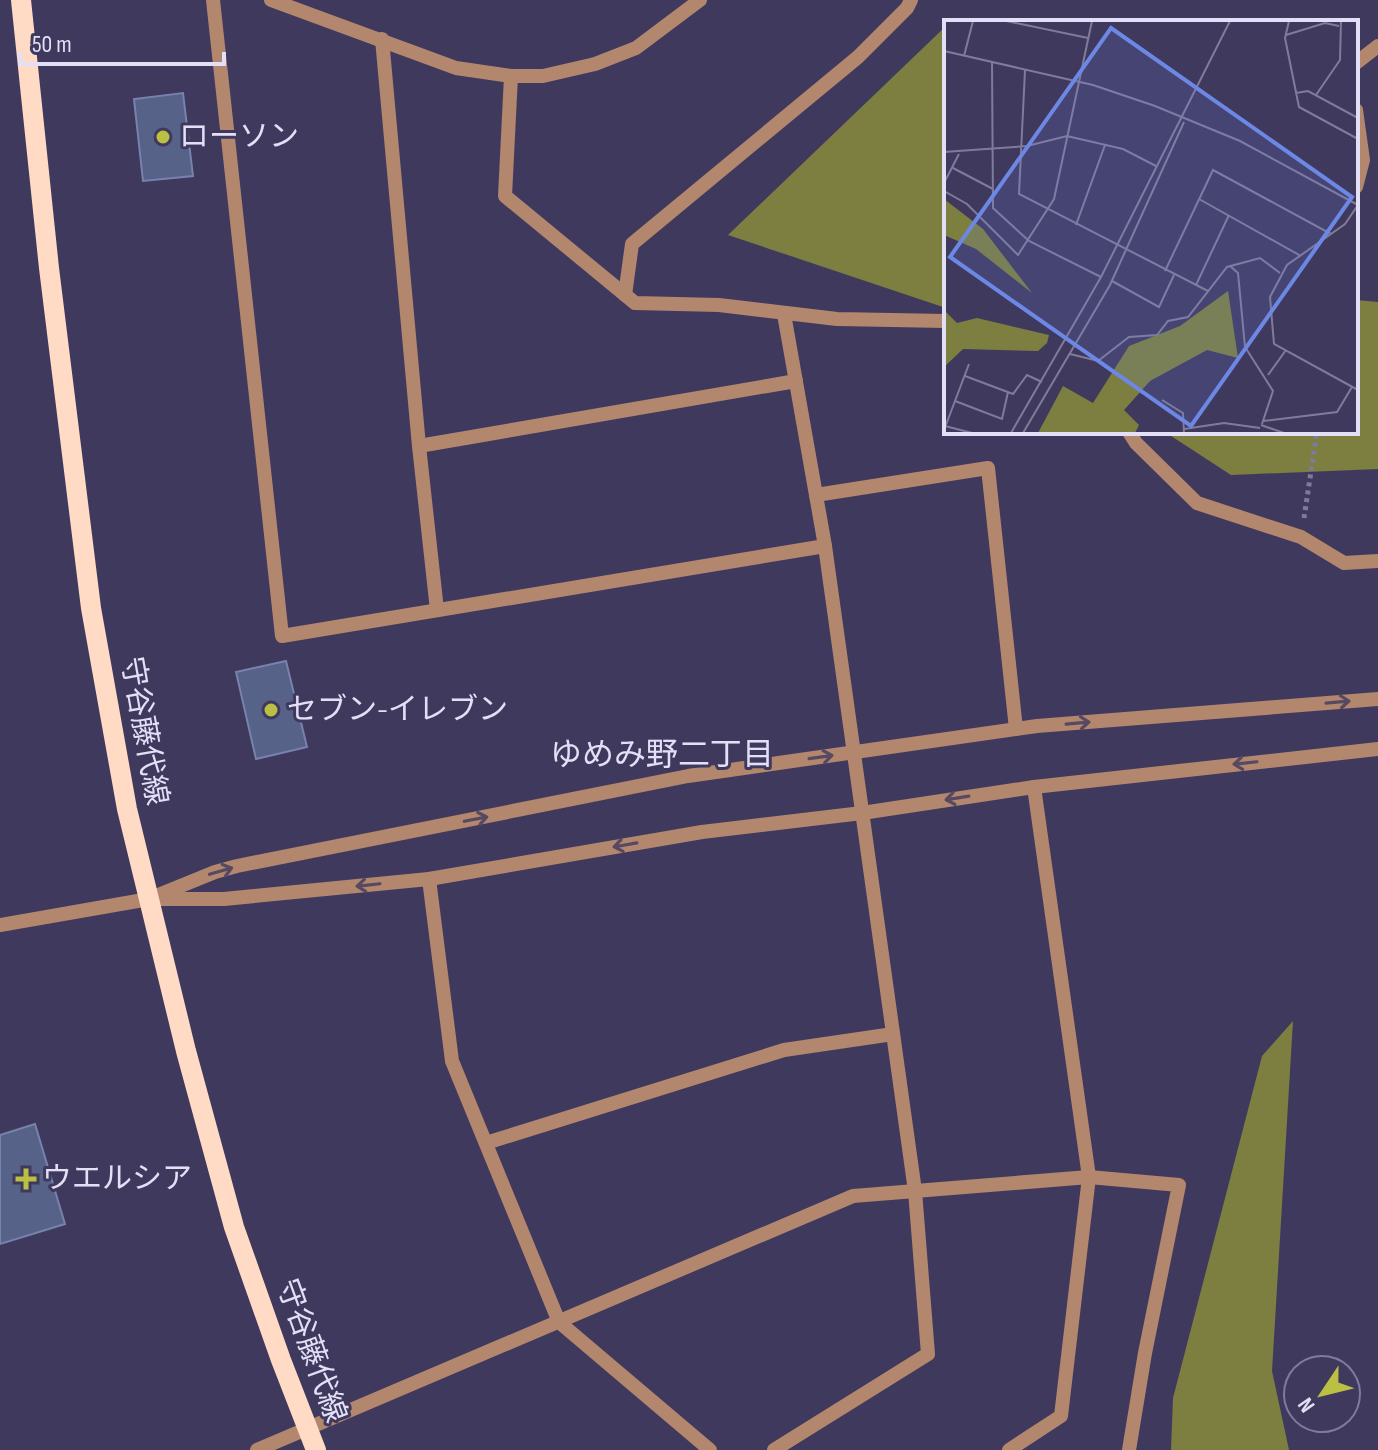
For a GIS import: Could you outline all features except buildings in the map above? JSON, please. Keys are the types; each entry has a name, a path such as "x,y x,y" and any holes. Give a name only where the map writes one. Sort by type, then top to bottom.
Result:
{"main road":[{"name":"守谷藤代線","path":"21,0 49,268 91,608 127,809 183,1038 234,1227 316,1450"}],"street":[{"path":"213,0 282,636 825,546"},
{"path":"271,0 456,68 511,76 543,76 595,64 636,48 700,0"},
{"path":"625,295 632,244 858,57 907,8 911,0"},
{"path":"382,39 437,610"},
{"path":"1358,61 1378,46"},
{"path":"511,76 505,196 635,303 719,305 837,319 944,321"},
{"path":"1358,124 1363,160 1358,179"},
{"path":"774,1450 928,1354 915,1191 825,546 784,314"},
{"path":"419,446 796,381"},
{"path":"1130,434 1197,503 1301,537 1344,563 1378,561"},
{"path":"816,495 988,468 1016,729"},
{"path":"149,899 237,866 688,776 1016,729 1378,699"},
{"path":"0,925 149,899 224,899 429,879 702,832 862,813 1034,787 1378,749"},
{"path":"1009,1450 1061,1416 1089,1177 1034,787"},
{"path":"429,879 452,1061 559,1322 710,1450"},
{"path":"486,1143 784,1050 893,1034"},
{"path":"257,1450 853,1196 1089,1177 1179,1185 1129,1450"}],"path":[{"path":"1301,537 1317,434"}],"green space":[{"path":"944,28 944,307 728,235"},
{"path":"1358,300 1378,302 1378,469 1231,475 1168,434 1358,434"},
{"path":"1293,1021 1272,1371 1282,1417 1282,1434 1286,1434 1289,1450 1171,1450 1173,1398 1262,1056"}],"place":[{"name":"ローソン","path":"163,137"},
{"name":"セブン-イレブン","path":"271,710"},
{"name":"ウエルシア","path":"26,1179"}],"district":[{"name":"ゆめみ野二丁目","path":"662,755"}]}
